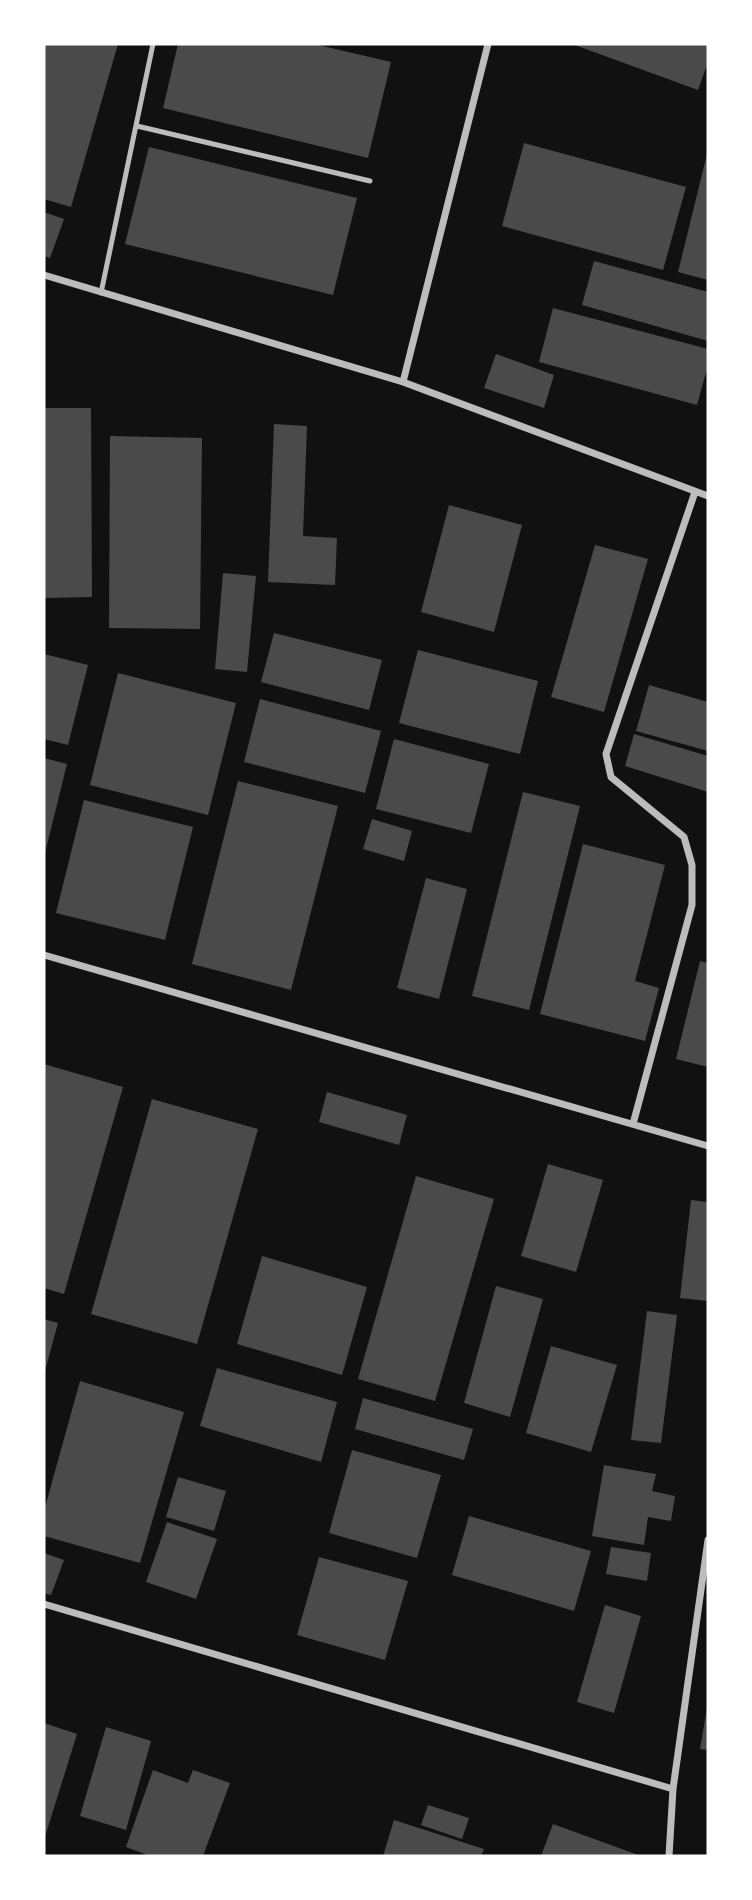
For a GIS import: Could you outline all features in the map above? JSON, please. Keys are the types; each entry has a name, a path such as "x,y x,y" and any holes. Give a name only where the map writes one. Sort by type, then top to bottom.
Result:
{"street":[{"path":"403,382 488,44"},
{"path":"44,275 403,382 708,496"},
{"path":"633,1124 692,905 692,865 684,837 611,777 606,754 695,492"},
{"path":"44,955 708,1146"},
{"path":"669,1856 673,1789 708,1540"},
{"path":"44,1604 673,1789"}],"lane":[{"path":"101,293 153,44"},
{"path":"137,126 370,181"}],"building":[{"path":"44,44 118,44 71,207 44,199"},
{"path":"178,44 314,44 391,62 368,158 163,108"},
{"path":"572,44 708,44 708,62 698,90"},
{"path":"524,143 686,187 663,270 502,226"},
{"path":"149,147 357,198 333,295 125,244"},
{"path":"708,154 708,280 678,272"},
{"path":"44,212 64,219 50,258 44,256"},
{"path":"594,261 708,292 708,341 582,305"},
{"path":"553,308 708,349 708,365 697,405 539,362"},
{"path":"496,354 554,375 544,408 484,388"},
{"path":"44,408 91,408 92,597 44,598"},
{"path":"274,424 307,426 303,536 337,538 335,585 268,582"},
{"path":"110,436 202,438 200,629 109,628"},
{"path":"449,505 522,525 494,632 421,612"},
{"path":"595,545 648,559 604,712 551,697"},
{"path":"223,573 256,576 247,672 215,669"},
{"path":"274,633 382,660 369,710 261,682"},
{"path":"418,650 538,681 520,754 399,723"},
{"path":"44,654 88,665 68,745 44,739"},
{"path":"118,673 236,703 208,815 90,785"},
{"path":"649,685 708,702 708,751 636,731"},
{"path":"260,699 381,731 365,793 244,762"},
{"path":"634,734 708,756 708,792 625,766"},
{"path":"394,739 489,764 471,833 376,809"},
{"path":"44,758 67,764 45,853 44,853"},
{"path":"238,781 338,806 291,990 192,964"},
{"path":"523,792 580,806 529,1010 472,996"},
{"path":"84,800 193,827 165,940 56,913"},
{"path":"372,819 412,831 404,861 363,849"},
{"path":"583,844 665,865 635,981 659,988 645,1041 540,1014"},
{"path":"426,878 467,889 439,999 397,988"},
{"path":"700,961 708,963 708,1067 676,1059"},
{"path":"44,1064 123,1087 64,1294 44,1288"},
{"path":"327,1092 407,1115 399,1145 319,1122"},
{"path":"152,1099 258,1129 197,1344 91,1314"},
{"path":"548,1164 603,1180 576,1272 521,1256"},
{"path":"416,1176 494,1199 435,1401 358,1379"},
{"path":"691,1200 708,1202 708,1301 680,1298"},
{"path":"262,1256 367,1287 342,1375 237,1344"},
{"path":"496,1286 543,1299 510,1417 464,1403"},
{"path":"647,1311 677,1315 661,1443 631,1440"},
{"path":"44,1319 58,1323 45,1371 44,1371"},
{"path":"551,1346 617,1365 591,1452 526,1433"},
{"path":"217,1368 337,1402 321,1462 200,1426"},
{"path":"80,1381 184,1412 140,1563 44,1536 44,1511"},
{"path":"363,1398 473,1429 464,1460 355,1429"},
{"path":"352,1450 441,1475 417,1558 329,1533"},
{"path":"604,1465 656,1474 652,1491 675,1496 671,1521 648,1517 644,1545 592,1536"},
{"path":"178,1477 226,1491 214,1531 166,1517"},
{"path":"469,1516 591,1551 574,1611 452,1575"},
{"path":"167,1522 217,1539 196,1599 146,1582"},
{"path":"611,1547 651,1553 647,1581 606,1574"},
{"path":"44,1553 64,1560 51,1595 44,1593"},
{"path":"319,1557 408,1581 385,1660 297,1635"},
{"path":"605,1605 641,1616 614,1713 577,1702"},
{"path":"708,1708 708,1750 700,1749"},
{"path":"44,1723 77,1734 44,1840"},
{"path":"106,1727 151,1741 126,1830 80,1816"},
{"path":"153,1770 188,1783 193,1770 230,1783 203,1856 150,1856 126,1847"},
{"path":"428,1805 469,1818 462,1839 421,1825"},
{"path":"394,1820 484,1849 481,1856 383,1856"},
{"path":"553,1824 641,1856 541,1856"}]}
